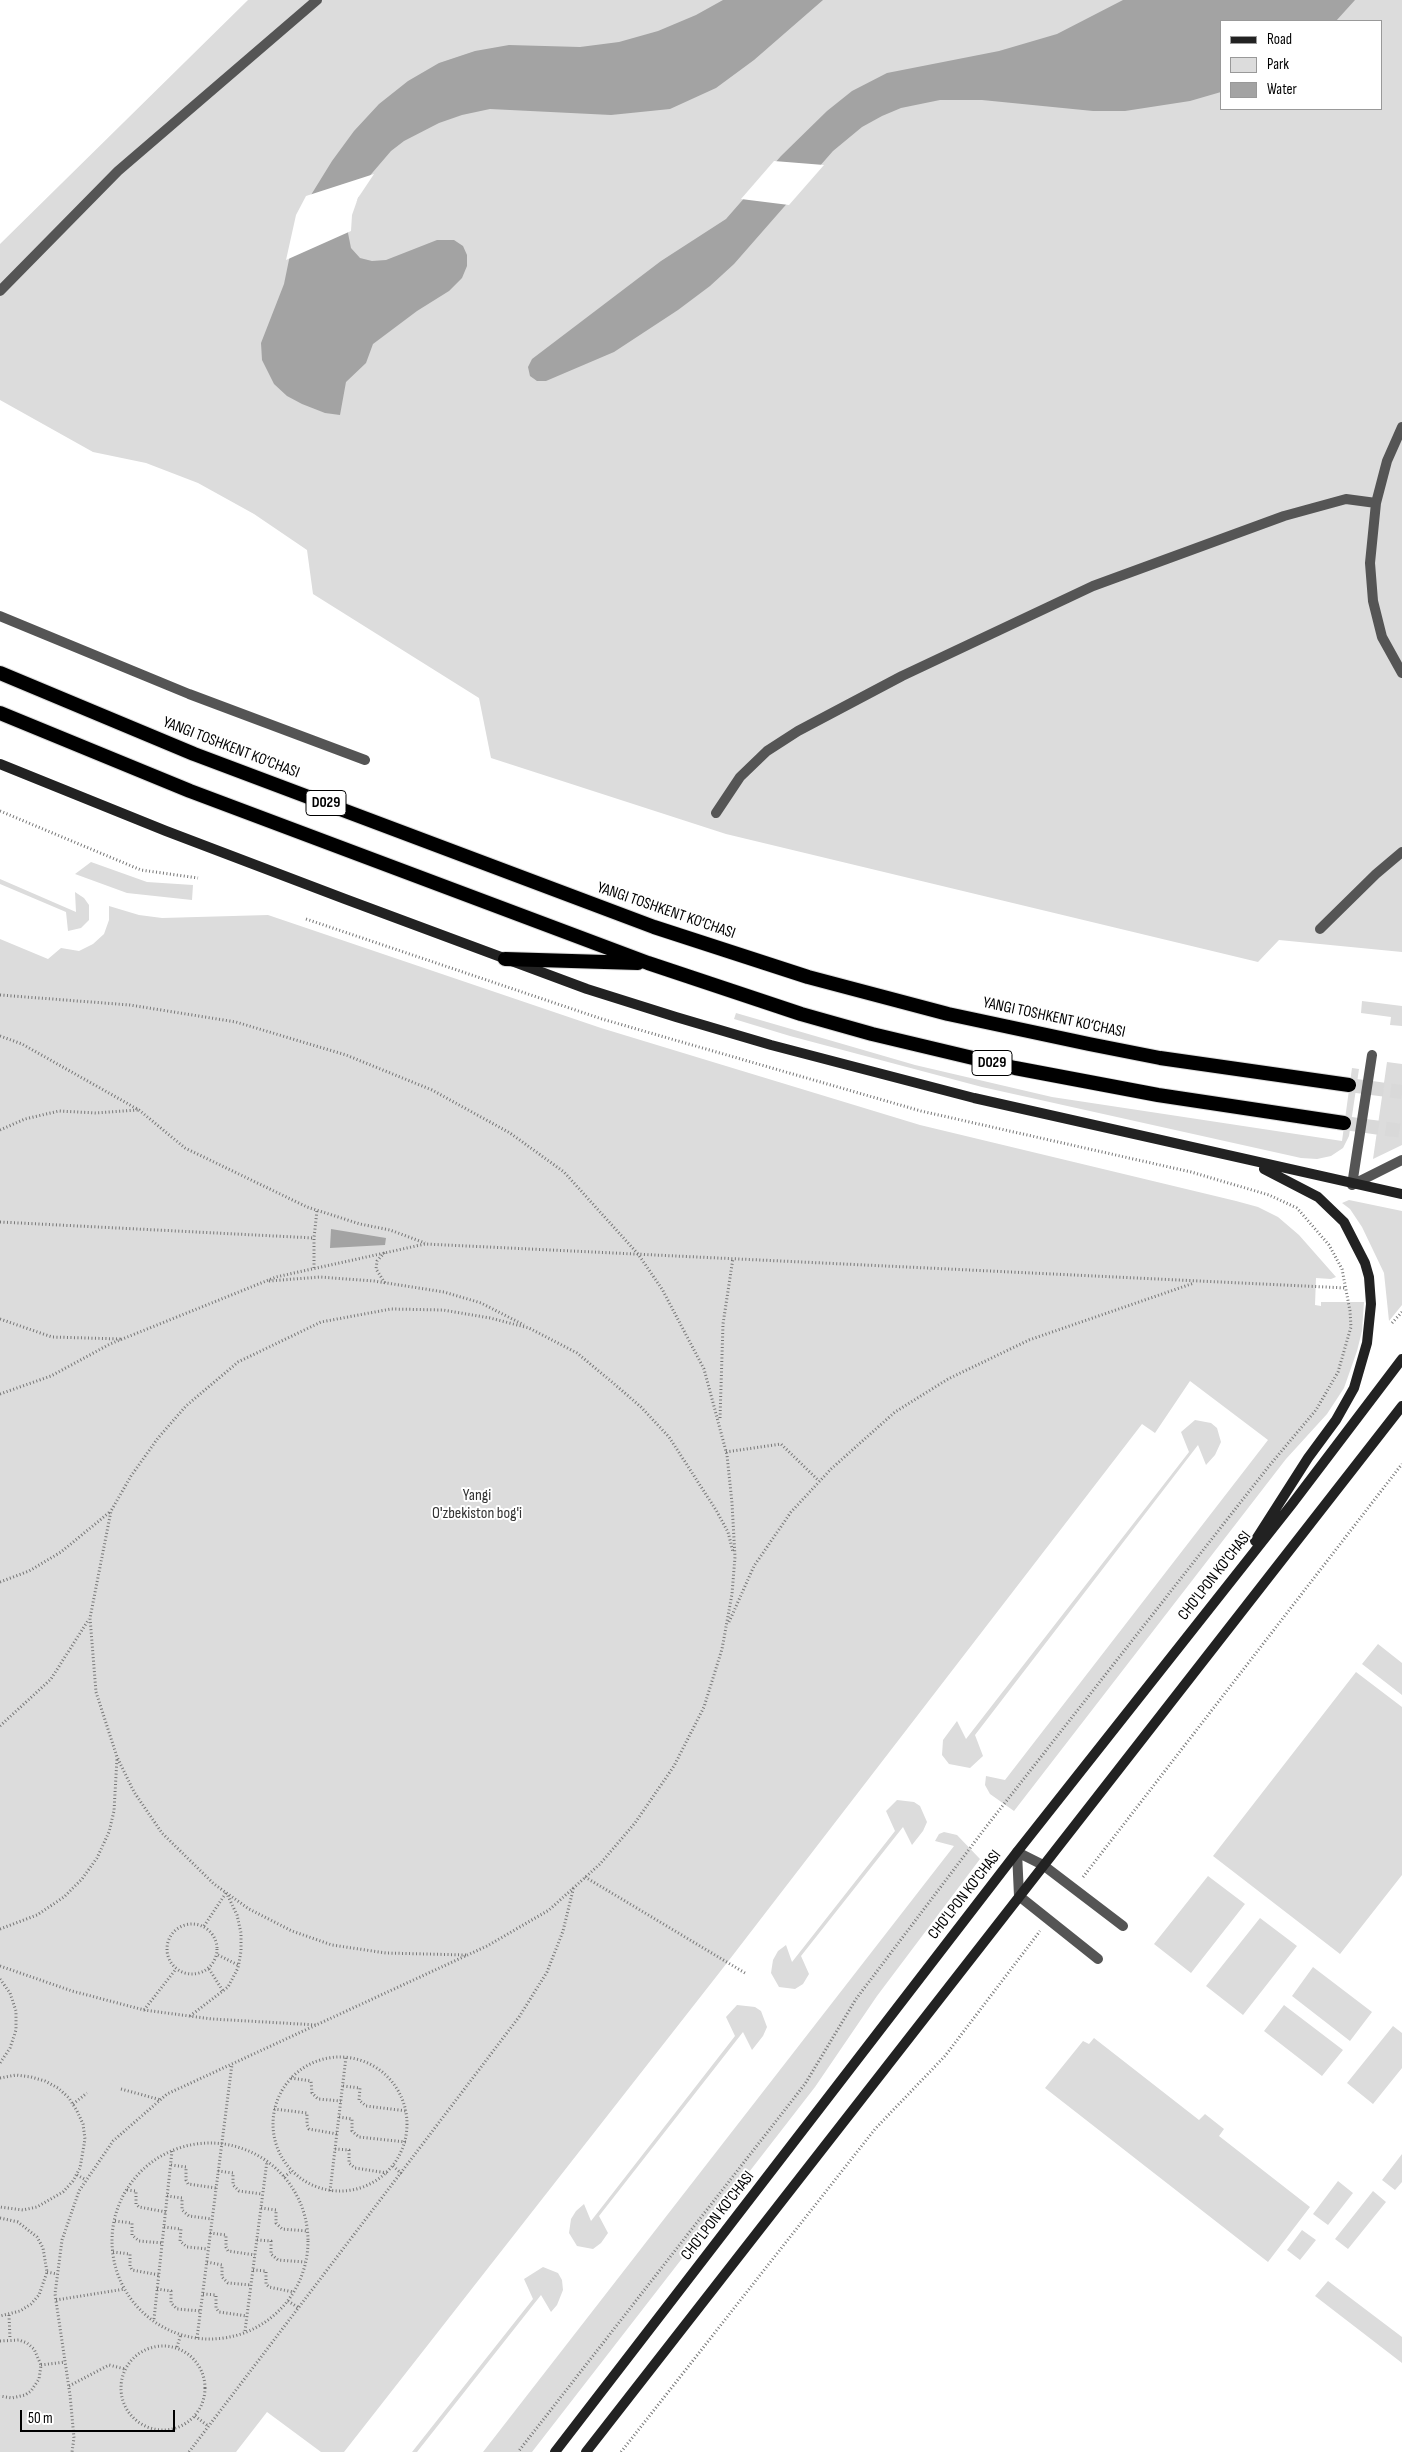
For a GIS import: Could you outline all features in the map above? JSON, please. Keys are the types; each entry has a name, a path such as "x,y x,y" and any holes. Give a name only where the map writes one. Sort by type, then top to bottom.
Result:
{"highway":[{"name":"YANGI TOSHKENT KO‘CHASI","path":"0,673 194,754 618,914 808,977 948,1014 1089,1044 1160,1058 1349,1085"},
{"name":"D029","path":"0,713 190,791 648,963 801,1014 943,1052 1095,1084 1344,1123"},
{"path":"505,959 648,963"}],"main road":[{"path":"0,764 238,859 587,989 771,1045 974,1098 1402,1194"},
{"path":"1218,1154 1286,1179 1318,1197 1332,1209 1344,1222 1360,1249 1369,1277 1371,1304 1367,1343 1354,1388 1336,1420 1308,1458 1226,1588"},
{"name":"CHO'LPON KO'CHASI","path":"555,2452 1017,1852 1226,1588 1402,1358"},
{"path":"586,2452 1402,1406"}],"lane":[{"path":"0,292 118,171 317,0"},
{"path":"1402,427 1387,461 1376,503 1370,563 1373,601 1382,637 1402,673"},
{"path":"716,813 726,794 752,763 798,731 902,676 1093,586 1284,516 1346,499 1376,503"},
{"path":"0,616 189,694 365,760"},
{"path":"1320,930 1376,874 1402,852"},
{"path":"1352,1184 1372,1055"},
{"path":"1352,1184 1402,1160"},
{"path":"1098,1959 1050,1918 1019,1896 1017,1852 1043,1865 1123,1926"}],"path":[{"path":"0,811 141,870 198,878"},
{"path":"306,919 602,1019 921,1111 1191,1172 1269,1195 1297,1208 1329,1245 1342,1269 1346,1288 1351,1327 1338,1372 1316,1410 1269,1466 980,1835 856,1999 805,2084 518,2452"},
{"path":"0,995 130,1005 236,1022 346,1055 432,1090 510,1133 564,1172 638,1254 662,1289 704,1369 720,1421 726,1452 732,1503 735,1558 732,1594 722,1649 704,1707 674,1766 635,1824 600,1864 549,1910 487,1946 168,2094 113,2141 79,2191 62,2240 57,2274 56,2300 69,2386 74,2438 72,2452"},
{"path":"0,1036 30,1049 139,1110 185,1148 317,1210 360,1224 390,1230 425,1244"},
{"path":"0,1130 26,1119 59,1111 96,1113 139,1110"},
{"path":"314,1268 314,1238 317,1210"},
{"path":"0,1222 314,1238"},
{"path":"0,1394 51,1376 124,1338 265,1281 314,1268 425,1244 1346,1288"},
{"path":"385,1252 377,1261 376,1269 385,1283"},
{"path":"720,1421 724,1324 733,1258"},
{"path":"265,1281 320,1276 444,1292 481,1303 576,1353 641,1407 669,1437 724,1526 735,1558"},
{"path":"726,1627 754,1566 791,1512 831,1469 895,1412 948,1379 1029,1340 1197,1282"},
{"path":"467,1954 435,1956 386,1953 332,1945 292,1931 249,1909 226,1893 186,1859 162,1833 134,1792 117,1758 96,1692 90,1618 111,1511 131,1476 158,1438 186,1406 238,1362 321,1322 391,1309 443,1310 490,1318 529,1328"},
{"path":"1392,1323 1402,1312"},
{"path":"0,1319 52,1337 124,1338"},
{"path":"726,1452 781,1444 819,1481"},
{"path":"1074,1889 1402,1464"},
{"path":"0,1582 28,1571 61,1552 111,1511"},
{"path":"0,1726 51,1679 90,1618"},
{"path":"0,1929 36,1915 64,1897 82,1879 97,1858 109,1832 114,1811 117,1758"},
{"path":"584,1877 745,1973"},
{"path":"189,2452 402,2174 519,2017 547,1972 563,1931 574,1886"},
{"path":"204,1926 226,1893"},
{"path":"189,2016 228,1988 238,1965 242,1934 237,1915 226,1893"},
{"path":"621,2452 874,2130 945,2056 1050,1918"},
{"path":"191,1923 204,1926 216,1938 218,1955 209,1969 193,1975 176,1969 169,1959 167,1947 170,1935 179,1926 191,1923"},
{"path":"218,1955 238,1965"},
{"path":"0,1966 72,1991 144,2010 189,2016 319,2025"},
{"path":"144,2010 176,1969"},
{"path":"209,1969 223,1991"},
{"path":"0,1979 10,1993 16,2011 16,2030 10,2048 0,2063"},
{"path":"331,2057 346,2057 363,2061 378,2068 396,2087 407,2111 406,2142 387,2173 361,2188 346,2192 330,2191 315,2187 292,2171 280,2155 274,2140 272,2124 274,2109 280,2092 290,2078 302,2068 316,2061 331,2057"},
{"path":"330,2191 346,2057"},
{"path":"197,2338 232,2064"},
{"path":"0,2078 16,2075 45,2081 58,2088 73,2104 83,2124 85,2139 84,2154 76,2175 63,2192 38,2207 23,2210 0,2207"},
{"path":"290,2078 312,2081 312,2093 318,2099 341,2101"},
{"path":"343,2086 360,2088 359,2100 366,2106 407,2111"},
{"path":"121,2089 161,2100"},
{"path":"73,2104 87,2093"},
{"path":"274,2109 307,2113 309,2129 337,2134"},
{"path":"339,2117 352,2118 352,2131 359,2137 406,2142"},
{"path":"212,2142 243,2148 267,2161 292,2185 305,2213 309,2244 303,2274 288,2301 263,2324 231,2337 197,2338 181,2334 164,2328 137,2307 119,2279 111,2246 116,2212 131,2182 153,2160 172,2151 181,2146 212,2142"},
{"path":"335,2149 349,2150 349,2163 355,2168 387,2173"},
{"path":"154,2320 172,2151"},
{"path":"245,2331 267,2161"},
{"path":"171,2166 186,2167 186,2180 188,2184 216,2188"},
{"path":"393,2166 402,2174"},
{"path":"218,2171 233,2173 233,2185 239,2191 262,2194"},
{"path":"284,2177 292,2171"},
{"path":"76,2175 86,2180"},
{"path":"127,2190 136,2192 136,2204 139,2208 166,2212"},
{"path":"167,2196 182,2198 182,2210 189,2216 212,2219"},
{"path":"261,2208 276,2210 276,2222 282,2229 307,2231"},
{"path":"0,2218 18,2222 37,2237 43,2248 47,2272 39,2295 20,2311 0,2316"},
{"path":"115,2220 132,2223 132,2235 139,2241 162,2243"},
{"path":"164,2227 181,2229 180,2241 187,2247 208,2249"},
{"path":"210,2233 226,2235 228,2251 255,2256"},
{"path":"257,2240 271,2242 271,2254 278,2260 305,2262"},
{"path":"113,2252 130,2254 132,2270 159,2275"},
{"path":"207,2262 222,2265 222,2277 228,2283 251,2285"},
{"path":"253,2270 266,2272 266,2284 269,2288 293,2292"},
{"path":"47,2272 57,2274"},
{"path":"56,2300 126,2289"},
{"path":"157,2289 171,2291 171,2303 178,2309 201,2311"},
{"path":"203,2294 216,2295 216,2308 219,2312 247,2316"},
{"path":"288,2301 299,2308"},
{"path":"9,2315 10,2339"},
{"path":"177,2347 181,2334"},
{"path":"0,2341 19,2340 34,2349 41,2365 39,2379 31,2391 25,2395 12,2398 0,2396"},
{"path":"163,2345 177,2347 189,2354 199,2364 205,2377 206,2391 203,2404 195,2416 184,2425 171,2430 157,2430 143,2426 132,2417 124,2405 121,2391 122,2377 125,2369 137,2354 149,2347 163,2345"},
{"path":"41,2365 65,2362"},
{"path":"69,2386 109,2364 125,2369"},
{"path":"195,2416 208,2426"}],"green space":[{"path":"248,0 1402,0 1402,952 1279,940 1258,962 726,834 491,758 479,698 313,594 307,550 254,514 198,483 146,463 93,452 0,400 0,244"},
{"path":"91,862 147,882 193,885 192,900 127,893 75,874"},
{"path":"0,879 76,912 75,892 84,898 89,905 89,920 81,928 68,931 66,912 0,884"},
{"name":"Yangi O'zbekiston bog'i","path":"109,906 139,915 162,918 268,915 601,1028 920,1125 1258,1207 1278,1217 1299,1235 1336,1277 1331,1279 1316,1278 1315,1305 1321,1306 1321,1302 1364,1302 1362,1331 1357,1351 1344,1388 1327,1414 1286,1459 1014,1811 990,1794 985,1785 986,1776 1005,1780 1268,1440 1190,1381 1155,1433 1142,1424 723,1968 344,2452 321,2452 267,2412 236,2452 0,2452 0,939 48,959 61,948 79,951 93,944 104,934 109,920"},
{"path":"1362,1001 1402,1006 1402,1026 1390,1025 1391,1017 1361,1013"},
{"path":"736,1013 915,1065 1052,1097 1342,1141 1352,1068 1359,1069 1349,1136 1343,1148 1331,1156 1317,1159 1301,1158 982,1087 790,1036 734,1019"},
{"path":"1387,1062 1402,1064 1402,1145 1373,1159"},
{"path":"1349,1200 1402,1211 1402,1305 1389,1321 1384,1273 1362,1227 1350,1209 1342,1203"},
{"path":"1195,1420 1211,1423 1217,1428 1221,1442 1215,1455 1206,1465 1198,1445 975,1735 983,1756 970,1768 949,1764 942,1755 943,1740 957,1721 966,1739 1189,1452 1181,1432"},
{"path":"1378,1644 1402,1663 1402,1695 1362,1664"},
{"path":"1356,1672 1402,1707 1402,1875 1340,1954 1213,1856"},
{"path":"897,1800 914,1802 920,1806 927,1822 923,1831 912,1845 903,1827 801,1956 809,1974 803,1984 795,1989 779,1987 771,1973 773,1960 778,1951 786,1945 792,1962 895,1831 886,1811"},
{"path":"944,1832 957,1835 980,1859 877,1996 815,2087 532,2452 483,2452 954,1846 935,1841 939,1834"},
{"path":"1208,1876 1245,1904 1191,1973 1154,1944"},
{"path":"1260,1918 1297,1946 1243,2015 1206,1986"},
{"path":"1313,1967 1372,2012 1350,2041 1292,1996"},
{"path":"737,2005 755,2007 761,2011 767,2027 763,2036 752,2050 743,2032 599,2216 608,2233 601,2243 593,2249 577,2246 569,2233 571,2219 576,2211 584,2204 591,2221 735,2036 726,2017"},
{"path":"1284,2005 1343,2050 1322,2076 1264,2031"},
{"path":"1393,2026 1402,2033 1402,2068 1373,2104 1347,2083"},
{"path":"1094,2038 1199,2120 1205,2114 1224,2129 1219,2136 1310,2207 1268,2262 1045,2088 1083,2041 1089,2044"},
{"path":"1402,2154 1402,2182 1395,2190 1382,2180"},
{"path":"1338,2181 1353,2193 1328,2225 1313,2214"},
{"path":"1373,2191 1386,2202 1348,2249 1335,2239"},
{"path":"1302,2230 1316,2240 1300,2260 1287,2250"},
{"path":"543,2267 558,2273 562,2280 563,2290 557,2305 551,2312 541,2295 417,2452 412,2452 533,2299 524,2279"},
{"path":"1328,2281 1402,2337 1402,2363 1315,2296"}],"water":[{"path":"723,0 823,0 754,60 716,88 670,109 611,115 490,109 462,115 439,123 404,141 391,151 367,179 350,215 348,233 351,248 360,258 372,261 386,260 437,240 454,240 463,246 467,255 467,266 462,278 449,291 417,311 373,344 366,363 346,382 340,415 325,413 302,404 287,396 274,384 262,360 261,343 284,284 298,216 332,161 354,131 379,104 408,81 439,63 475,51 509,45 580,47 619,42 658,31 696,15"},
{"path":"1123,0 1355,0 1337,20 1220,20 1220,92 1190,101 1125,111 1093,111 982,100 940,100 901,108 882,116 862,127 833,151 734,264 710,286 678,310 614,352 546,381 537,381 530,376 528,367 532,359 661,261 726,219 781,156 827,111 852,91 887,73 999,51 1057,34"},
{"path":"331,1229 386,1238 385,1245 330,1248"}],"pier":[{"path":"774,161 824,165 789,205 741,199"},
{"path":"374,174 358,198 352,215 351,231 286,260 296,215 306,196"}],"tunnel":[{"path":"1349,1085 1402,1092"},
{"path":"1344,1123 1402,1131"}]}
